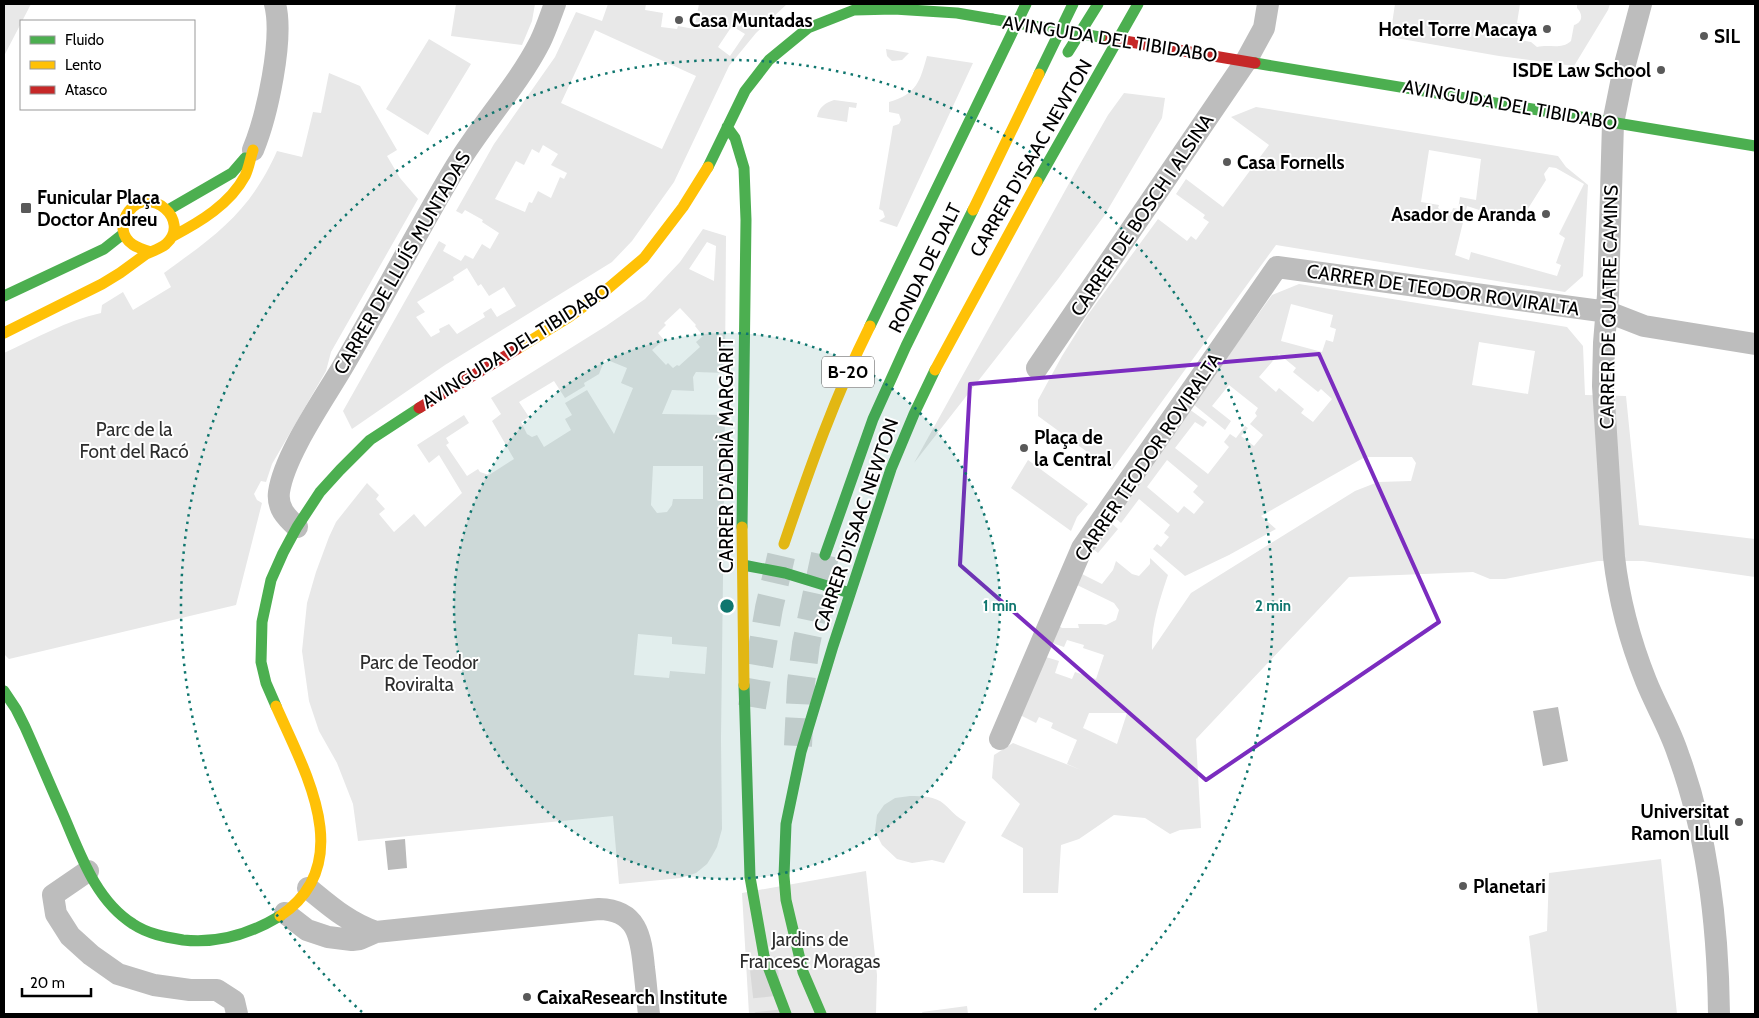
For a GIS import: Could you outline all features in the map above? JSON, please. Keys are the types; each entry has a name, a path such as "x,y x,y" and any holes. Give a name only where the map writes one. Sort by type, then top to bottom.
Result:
{"main road":[{"name":"RONDA DE DALT","path":"784,544 829,416 876,311 1026,4"},
{"name":"RONDA DE DALT","path":"825,555 873,419 906,346 1073,4"},
{"path":"1061,63 1098,4"},
{"name":"CARRER D'ISAAC NEWTON","path":"821,1014 803,972 786,900 784,876 786,824 801,752 850,593 891,469 914,414 943,354 1011,227 1138,4"},
{"name":"AVINGUDA DEL TIBIDABO","path":"4,691 25,727 96,886 118,912 141,930 182,941 208,942 237,936 263,927 295,905 308,888 320,857 322,842 317,807 312,790 266,683 260,662 262,622 270,580 297,527 320,492 370,440 399,420 568,317 605,292 644,258 684,207 712,162 745,91 769,60 808,28 854,10 958,9 992,19 1755,146"},
{"path":"952,157 1006,13"},
{"path":"983,189 1040,97"},
{"name":"CARRER D'ADRIÀ MARGARIT","path":"727,127 735,138 744,168 746,220 743,645 750,877 764,956 786,1014"},
{"path":"168,210 232,172 253,150"},
{"path":"173,236 214,212 230,196 244,178 253,150"},
{"path":"4,333 117,276 150,252 168,243 173,236 175,226 173,218 161,204 151,201 135,205 124,217 122,224 123,234 128,242 135,247 150,252"},
{"path":"4,296 104,249 123,234"},
{"path":"743,565 785,573 850,593"}],"street":[{"name":"CARRER DE LLUÍS MUNTADAS","path":"297,527 289,521 280,509 279,493 296,447 456,166 519,77 540,42 555,4"},
{"name":"CARRER DE BOSCH I ALSINA","path":"1037,368 1246,61 1264,28 1268,4"},
{"name":"CARRER DE QUATRE CAMINS","path":"1641,4 1624,68 1613,123 1608,312 1604,343 1603,386 1614,557 1617,585 1629,636 1649,688 1678,752 1702,841 1716,952 1719,1014"},
{"path":"253,150 259,136 274,70 277,36 276,6"},
{"name":"CARRER DE TEODOR ROVIRALTA","path":"1277,267 1608,312 1644,326 1755,344"},
{"name":"CARRER TEODOR ROVIRALTA","path":"1000,739 1082,548 1277,267"},
{"path":"88,871 53,895 56,914 70,936 91,955 118,974 154,985 190,990 217,990 234,1001 237,1014"},
{"path":"308,888 342,916 376,932"},
{"path":"285,913 307,930 328,937 352,940 360,939 376,932 599,909 616,911 624,915 637,930 642,949 649,1014"}],"highlighted area":[{"path":"1319,354 1439,622 1206,780 960,565 970,384"}],"green space":[{"path":"4,4 31,4 23,20 20,20 20,25 4,56"},
{"path":"456,4 535,4 532,21 522,45 451,36"},
{"path":"608,4 646,4 645,10 663,13 661,27 677,29 678,26 694,29 699,4 787,4 756,33 729,66 674,182 632,241 612,262 445,365 352,429 343,411 439,241 446,245 443,251 461,261 465,255 473,259 482,244 490,249 499,233 482,222 483,220 465,210 462,214 456,211 494,144 555,57 576,12 602,21","holes":["732,26 745,34 730,56 718,47","595,30 696,76 662,149 561,103","543,145 558,154 551,165 567,173 564,179 560,177 551,198 538,191 532,203 529,202 525,212 495,199 516,161 524,165 532,149 539,153","467,268 478,286 481,284 489,296 504,287 516,306 497,317 491,308 483,313 485,317 457,334 449,324 439,329 440,332 431,337 416,317 425,312 417,302 454,280 453,277"]},
{"path":"1395,4 1520,4 1517,23 1522,24 1519,40 1531,42 1537,47 1559,46 1571,41 1574,25 1581,18 1577,4 1610,4 1574,66 1499,56 1390,37"},
{"path":"429,39 471,64 428,135 386,109"},
{"path":"886,49 909,53 902,60 892,61 887,56"},
{"path":"927,56 973,63 897,227 879,221 885,217 883,211 879,209 893,126 899,124 901,120 899,114 889,112 889,102 906,95 916,85"},
{"name":"Parc de la Font del Racó","path":"329,73 360,86 397,150 387,156 400,178 418,199 331,352 326,371 272,464 266,482 261,481 254,494 257,500 262,503 236,605 9,659 4,654 4,353 64,325 101,313 102,305 123,292 133,310 171,287 164,273 230,221 255,190 267,172 277,151 302,157 313,112 321,113"},
{"path":"1124,93 1165,98 1162,118 1104,216 1058,279 914,463 1076,171 1108,115"},
{"path":"834,100 857,103 856,108 849,107 847,122 817,117 823,106"},
{"path":"1256,107 1558,156 1566,167 1588,185 1583,276 1565,292 1276,245 1112,470 1038,416 1038,400 1087,316 1158,219 1187,241 1191,236 1196,240 1209,222 1203,218 1205,215 1176,194 1186,179 1223,207 1269,145 1231,117","holes":["1429,150 1481,159 1476,200 1460,197 1458,209 1453,208 1452,212 1444,213 1438,208 1439,205 1421,202","1549,167 1556,168 1584,184 1559,234 1565,238 1556,263 1561,265 1557,276 1471,252 1469,260 1455,255 1467,206 1519,223 1546,180 1544,174"]},
{"name":"Parc de Teodor Roviralta","path":"703,229 726,236 725,373 696,372 693,377 694,391 672,390 662,414 725,415 721,739 722,829 717,847 712,856 707,864 696,873 681,878 619,884 613,816 358,841 353,804 337,763 319,731 309,701 302,651 307,603 316,572 336,522 367,483 379,495 376,499 385,509 379,514 394,532 414,514 425,527 462,493 439,455 429,463 417,445 464,415 469,423 446,438 449,443 446,445 467,476 478,469 480,472 489,475 514,459 492,421 501,414 491,398 606,326 645,299 680,262","holes":["707,242 716,246 714,281 689,269","680,308 696,325 703,336 696,342 700,347 679,366 677,365 673,368 668,363 666,365 652,350 664,340 658,333 666,325 664,323","605,359 627,368 621,383 633,388 614,434 587,390 565,403 572,415 565,419 571,430 544,447 537,435 532,437 527,434 521,422 529,417 519,402 554,381 565,398 585,386 584,383 599,374","653,466 703,466 703,499 673,499 672,505 667,512 657,513 651,505","638,634 672,637 672,644 707,647 705,674 670,671 669,678 634,675"]},
{"path":"1299,284 1567,327 1583,346 1585,395 1626,396 1639,525 1755,539 1755,577 1643,561 1598,561 1505,579 1490,579 1473,572 1349,577 1196,739 1201,828 1180,830 1170,834 1145,818 1114,815 1079,839 1061,845 1058,893 1023,893 1023,848 1001,836 1020,804 992,778 994,755 1013,743 1081,770 1067,764 1077,740 1051,728 1053,723 1039,717 1036,723 1020,715 1046,657 1059,661 1055,673 1072,679 1075,672 1096,679 1104,655 1083,648 1084,645 1067,640 1064,647 1052,643 1059,626 1062,628 1079,628 1078,624 1106,625 1116,620 1119,610 1114,603 1077,585 1082,574 1102,584 1113,570 1116,561 1132,574 1139,576 1150,564 1150,558 1168,575 1159,603 1152,650 1191,593 1355,491 1378,482 1411,481 1416,463 1412,457 1365,457 1261,516 1276,529 1229,555 1185,576 1153,549 1157,544 1161,547 1169,537 1164,533 1170,525 1139,499 1121,523 1112,515 1189,409 1207,422 1203,427 1195,422 1175,448 1208,474 1229,447 1224,442 1230,434 1236,438 1245,426 1248,428 1241,436 1254,446 1263,435 1250,424 1257,416 1255,413 1258,408 1229,385 1212,406 1231,421 1225,430 1193,404 1272,295","holes":["1291,304 1333,315 1330,327 1336,329 1333,342 1326,340 1322,352 1281,341","1479,342 1535,351 1528,394 1472,385","1279,354 1296,368 1293,372 1318,392 1321,389 1332,399 1313,422 1301,413 1304,409 1279,388 1276,392 1259,377","1167,460 1198,486 1193,492 1204,502 1194,514 1184,506 1178,513 1147,487","1089,713 1127,713 1117,744 1083,728"]},
{"path":"1028,460 1088,504 1077,517 1071,531 1011,488"},
{"path":"1108,520 1118,529 1098,553 1093,549"},
{"path":"924,796 937,799 966,822 944,863 932,860 912,863 897,859 882,845 875,831 877,815 884,805 895,798"},
{"path":"1661,859 1677,1014 1538,1014 1529,936 1547,931 1549,873"},
{"name":"Jardins de Francesc Moragas","path":"866,871 877,975 876,1014 749,1014 742,893"},
{"path":"967,1006 968,1014 923,1014 922,1012"}],"shaded area":[{"path":"1558,707 1568,761 1543,766 1533,711"},
{"path":"405,839 407,868 388,870 385,841"}],"tunnel":[{"path":"752,707 769,608 783,548"},
{"path":"798,746 801,683 806,644 825,555"},
{"path":"764,969 769,1014"}],"traffic: fast":[{"path":"870,326 1026,4"},
{"path":"1039,74 1073,4"},
{"path":"1068,52 1098,4"},
{"path":"1037,182 1138,4"},
{"path":"708,167 745,91 769,60 808,28 854,10 894,9 957,13 992,19"},
{"path":"992,19 1100,37"},
{"path":"1255,63 1755,146"},
{"path":"727,127 735,138 744,168 746,220 742,527"},
{"path":"168,210 232,173 245,158"},
{"path":"825,555 873,419 906,346 973,210"},
{"path":"4,296 104,249 123,234"},
{"path":"821,1014 803,972 786,900 784,876 786,824 801,752 833,646 891,469 935,370"},
{"path":"276,706 266,683 261,662 262,622 271,580 283,553 297,527 320,492 340,470 370,440 419,408"},
{"path":"743,565 785,573 850,593"},
{"path":"744,685 750,877 764,956 786,1014"},
{"path":"4,691 25,727 90,875 108,902 120,914 133,924 151,933 176,939 196,941 221,939 245,933 280,916"}],"traffic: slow":[{"path":"973,210 1039,74"},
{"path":"173,236 194,225 223,204 245,176 253,150"},
{"path":"517,349 569,317 605,291 644,258 683,207 708,167"},
{"path":"935,370 1037,182"},
{"path":"4,333 102,284 146,254 159,249 166,244 173,235 174,225 171,216 157,204 147,202 138,204 129,211 126,215 123,229 129,242 151,252"},
{"path":"784,544 834,406 870,326"},
{"path":"742,527 744,685"},
{"path":"276,706 300,758 310,787 318,815 321,843 317,870 304,894 280,916"}],"traffic: jam":[{"path":"1101,37 1255,63"},
{"path":"419,408 517,349"}],"place":[{"name":"Casa Muntadas","path":"679,20"},
{"name":"Hotel Torre Macaya","path":"1547,29"},
{"name":"SIL","path":"1704,36"},
{"name":"ISDE Law School","path":"1661,70"},
{"name":"Casa Fornells","path":"1227,162"},
{"name":"Funicular Plaça Doctor Andreu","path":"26,208"},
{"name":"Asador de Aranda","path":"1546,214"},
{"name":"Plaça de la Central","path":"1024,448"},
{"name":"Universitat Ramon Llull","path":"1739,822"},
{"name":"Planetari","path":"1463,886"},
{"name":"CaixaResearch Institute","path":"527,997"}]}
